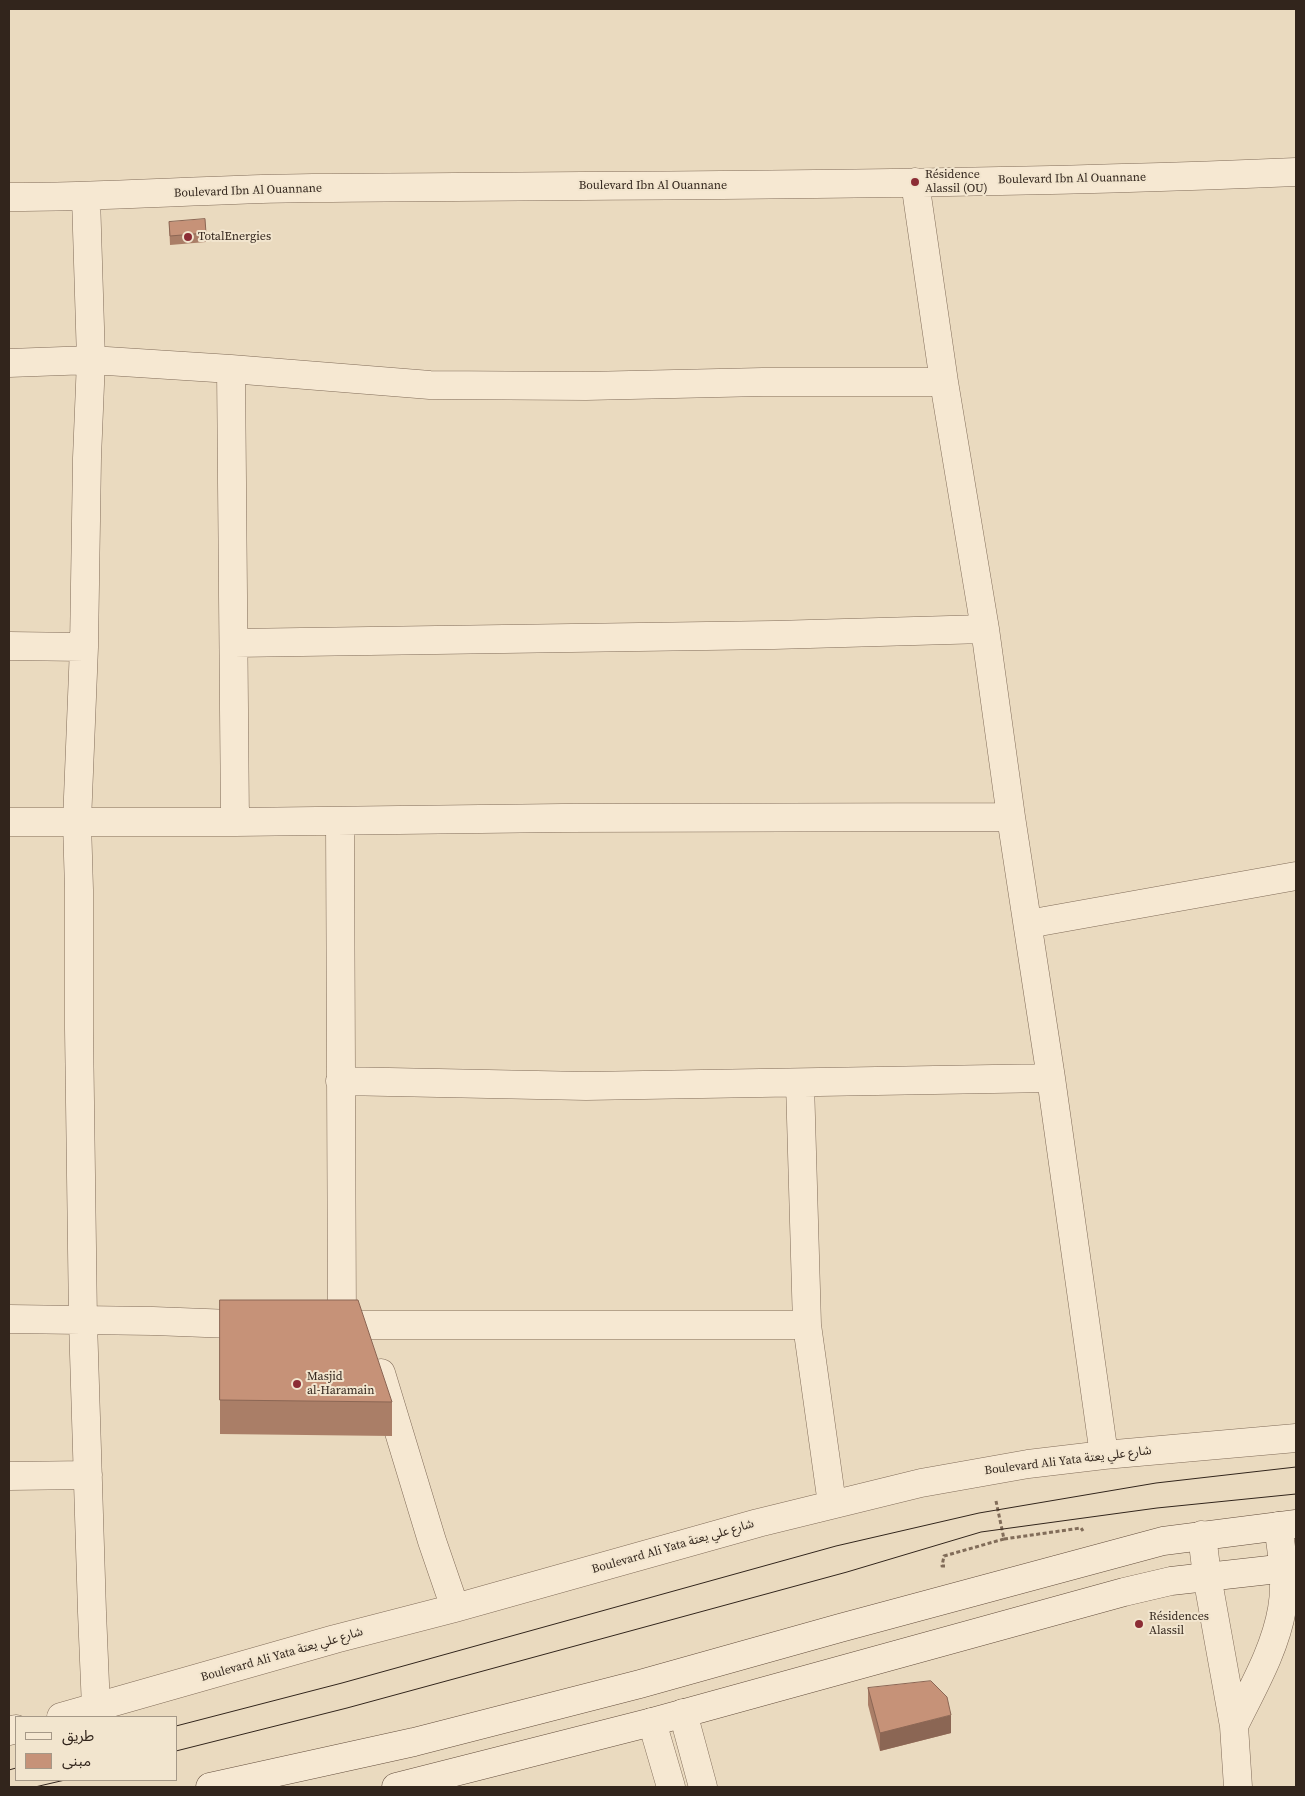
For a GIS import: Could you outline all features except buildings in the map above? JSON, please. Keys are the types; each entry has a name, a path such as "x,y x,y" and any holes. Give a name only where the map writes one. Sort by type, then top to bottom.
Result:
{"street":[{"name":"Boulevard Ibn Al Ouannane","path":"9,197 86,197 308,188 718,186 1186,177 1296,172"},
{"path":"915,182 944,382 985,629 1104,1455"},
{"path":"86,197 91,360 84,647 76,822 79,890 83,1321 96,1708"},
{"path":"9,363 91,360 430,384 586,386 763,382 944,382"},
{"path":"231,369 235,822"},
{"path":"234,643 774,635 985,629"},
{"path":"9,646 84,647"},
{"path":"9,822 1011,817"},
{"path":"340,821 340,1081 354,1325 455,1608"},
{"path":"1028,924 1296,876"},
{"path":"340,1081 586,1086 1051,1078"},
{"path":"800,1083 807,1325 832,1504"},
{"path":"9,1319 294,1325 807,1325"},
{"name":"Boulevard Ali Yata شارع علي يعتة","path":"66,1716 335,1639 455,1608 684,1543 921,1483 990,1470 1104,1455 1296,1438"},
{"path":"9,1476 88,1475"},
{"path":"210,1787 414,1742 640,1684 1163,1541 1287,1525 1290,1567 1282,1609 1270,1652 1234,1726"},
{"path":"1202,1536 1207,1576 1234,1726 1238,1787"},
{"path":"396,1787 424,1784 1124,1592 1170,1581 1290,1567"},
{"path":"683,1713 702,1787"},
{"path":"652,1722 671,1787"}],"path":[{"path":"951,1564 942,1566 944,1556 1004,1539 990,1470"}],"tram line":[{"path":"178,1725 342,1683 836,1546 979,1513 1156,1483 1296,1467"},
{"path":"178,1750 347,1708 847,1572 981,1532 1157,1508 1296,1494"},
{"path":"9,1770 15,1768"},
{"path":"35,1787 61,1781"}],"place":[{"name":"Résidence Alassil (OU)","path":"915,182"},
{"name":"TotalEnergies","path":"188,237"},
{"name":"Masjid al-Haramain","path":"297,1384"},
{"name":"Résidences Alassil","path":"1139,1624"}]}
